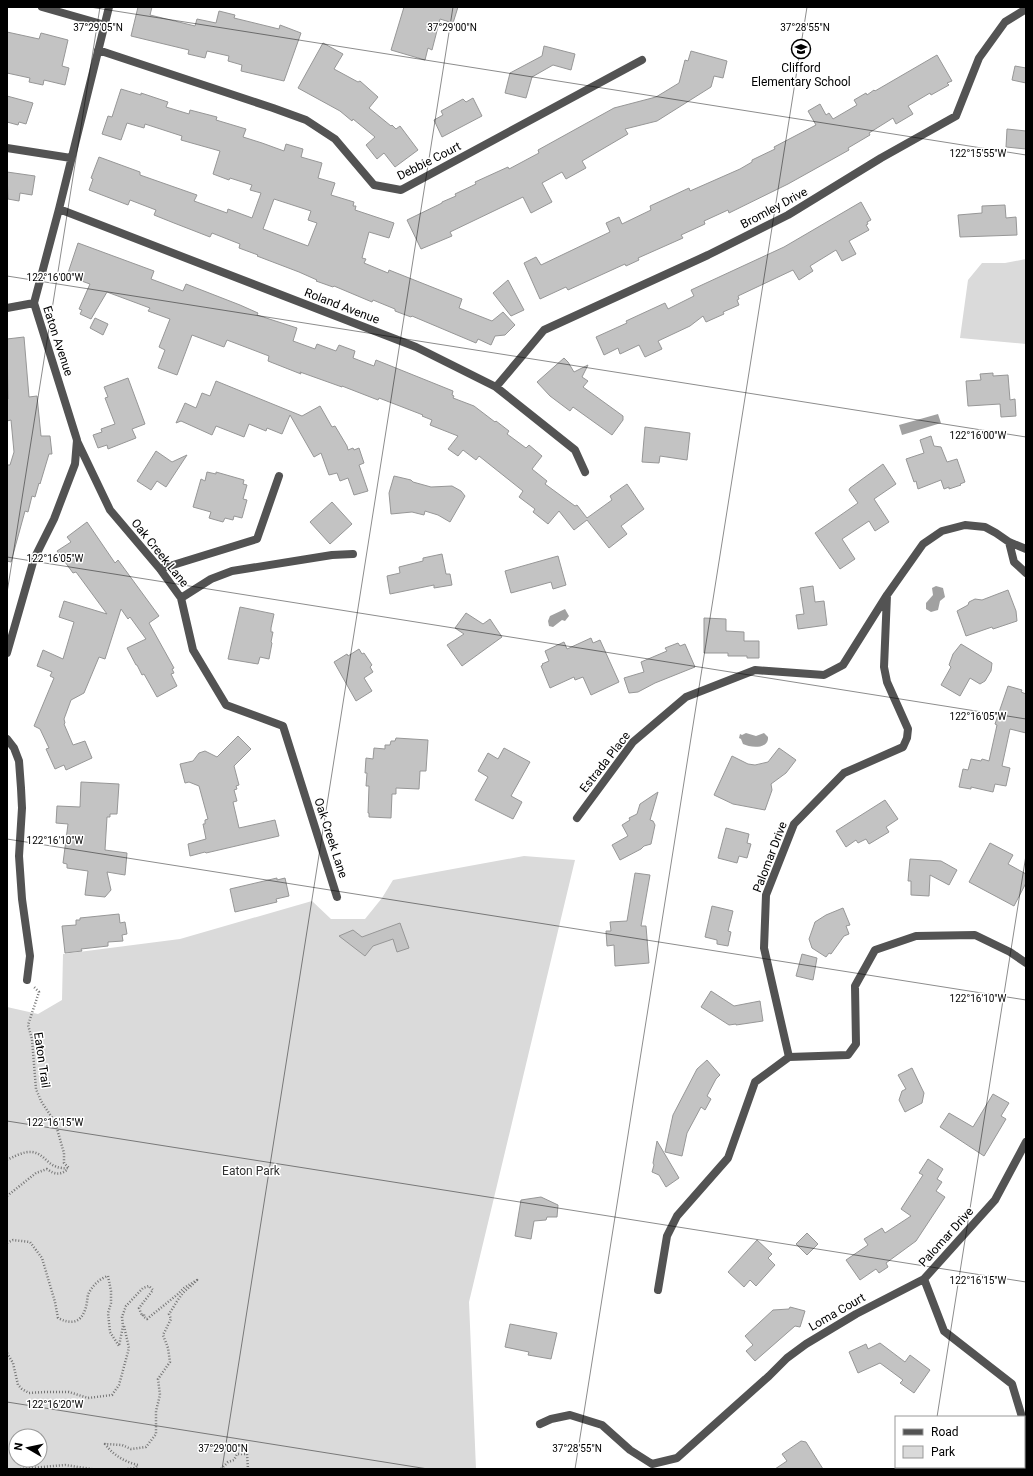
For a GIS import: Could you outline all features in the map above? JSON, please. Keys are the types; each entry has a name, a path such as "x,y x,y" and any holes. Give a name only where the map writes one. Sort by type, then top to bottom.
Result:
{"street":[{"path":"42,7 105,25"},
{"name":"Eaton Avenue","path":"7,652 34,559 54,519 75,464 77,440 34,303 109,7"},
{"name":"Bromley Drive","path":"496,387 544,330 708,255 788,215 881,158 956,116 979,58 1005,22 1026,9"},
{"name":"Debbie Court","path":"98,50 306,120 335,139 374,186 401,190 642,60"},
{"path":"7,148 71,158"},
{"name":"Roland Avenue","path":"59,209 416,347 496,387 575,450 585,472"},
{"path":"7,308 34,303"},
{"name":"Oak Creek Lane","path":"77,440 110,510 160,569 181,598 193,650 226,705 284,726 337,897"},
{"path":"160,569 257,539 279,476"},
{"path":"887,595 923,544 942,531 965,525 985,527 1009,542 1026,549"},
{"path":"1009,542 1014,562 1026,573"},
{"path":"181,598 211,579 232,571 353,554"},
{"name":"Estrada Place","path":"577,818 633,742 686,696 755,670 824,675 843,665 887,595"},
{"name":"Palomar Drive","path":"789,1057 764,948 766,895 794,824 844,773 903,747 907,738 908,729 887,682 884,668 887,595"},
{"path":"7,739 14,748 19,761 22,788 19,856 22,899 30,956 27,980"},
{"path":"658,1290 667,1236 677,1216 728,1158 755,1082 789,1057 848,1055 856,1044 855,986 875,950 916,936 975,935 1010,952 1026,962"},
{"name":"Palomar Drive","path":"1022,1416 1012,1384 944,1331 924,1279 995,1200 1026,1142"},
{"name":"Loma Court","path":"540,1424 551,1419 570,1415 602,1425 630,1450 652,1464 677,1458 769,1376 787,1358 828,1330 924,1279"}],"path":[{"name":"Eaton Trail","path":"27,980 39,992 32,1009 28,1025 32,1039 36,1089 41,1101 55,1122 63,1146 64,1163 69,1168"},
{"path":"7,1160 30,1151 39,1154 49,1164 59,1169 69,1168"},
{"path":"7,1196 36,1173 47,1169 58,1174 64,1173 69,1168"},
{"path":"7,1243 14,1240 30,1242 42,1258 55,1302 58,1318 64,1321 78,1321 86,1310 88,1294 103,1277 108,1276 111,1291 108,1313 110,1332 119,1346 123,1326"},
{"path":"7,1353 13,1363 18,1385 29,1393 69,1392 88,1398 112,1395 119,1386 129,1348 122,1320 126,1306 143,1288 149,1286 153,1290 139,1308 142,1316 144,1314 146,1319 184,1288 197,1280 192,1287 185,1291 169,1314 171,1319 163,1335 168,1348 170,1362 158,1379 160,1395 156,1411 156,1434 146,1447 131,1449 122,1445 105,1444 116,1455 133,1464 138,1464 135,1468 127,1469"},
{"path":"221,1469 228,1462 234,1460 237,1454 247,1454 248,1469"},
{"path":"20,1469 65,1465 92,1469"}],"green space":[{"path":"1026,259 1026,344 960,338 968,280 982,263 1005,263"},
{"name":"Eaton Park","path":"524,856 575,860 469,1302 476,1469 7,1469 7,1007 38,1014 62,1000 63,954 180,939 312,901 331,919 365,919 382,898 393,880"}],"shaded area":[{"path":"938,414 941,423 902,435 899,425"},
{"path":"936,586 943,588 945,597 940,601 938,610 931,612 926,609 926,603 933,595 932,588"},
{"path":"565,609 569,616 565,621 562,620 553,627 549,626 548,621 550,616"},
{"path":"746,733 756,736 764,733 768,737 768,741 763,746 755,747 743,744 739,738 740,734 742,735"}],"building":[{"path":"138,7 152,7 150,15 195,26 197,19 216,23 219,11 235,15 234,18 279,29 280,25 301,33 284,81 241,71 242,65 228,61 229,56 207,51 205,58 188,54 189,50 131,36"},
{"path":"404,7 458,7 453,23 440,19 432,50 428,48 425,60 391,50"},
{"path":"7,32 39,39 41,33 68,40 62,66 69,68 65,85 44,80 43,85 29,82 30,78 7,73"},
{"path":"323,43 343,54 334,69 358,82 360,81 378,97 369,108 396,129 400,126 418,150 395,167 384,153 377,159 366,145 375,137 353,119 352,121 340,111 298,88"},
{"path":"544,46 575,54 571,70 553,65 532,77 526,98 505,93 510,73 542,56"},
{"path":"691,51 727,61 723,78 714,76 711,87 657,121 625,129 628,134 582,161 586,168 566,179 562,172 542,183 552,202 531,213 523,197 450,232 452,236 421,249 407,220 456,196 455,194 476,184 475,182 508,167 509,169 539,153 538,150 614,108 656,97 679,83 685,60 688,61"},
{"path":"937,55 952,81 947,83 949,85 931,95 930,93 908,106 913,114 896,124 893,118 869,133 870,135 848,148 849,150 788,184 729,213 728,210 704,221 705,224 681,235 683,238 638,258 639,260 626,266 625,264 568,290 566,287 540,299 524,263 536,257 541,265 610,232 606,223 619,217 622,224 651,210 650,206 689,188 690,191 740,169 752,162 752,160 775,149 774,147 816,125 808,111 820,104 826,115 829,113 833,119 857,105 854,100 866,93 867,95 874,90 875,91"},
{"path":"1015,66 1026,68 1026,83 1012,80"},
{"path":"121,89 141,95 141,93 168,102 166,107 189,114 190,110 217,117 216,120 246,129 243,137 284,151 286,144 303,149 301,157 322,163 318,178 335,183 331,195 354,202 353,206 356,206 355,210 394,223 389,238 369,232 362,258 366,259 364,263 388,273 389,270 462,299 459,308 492,321 503,312 515,325 505,335 495,336 491,345 478,339 476,343 412,316 411,317 395,311 395,309 373,300 372,302 334,286 333,287 316,281 317,280 299,272 239,248 240,244 212,233 210,237 154,215 156,210 130,200 128,205 89,190 93,179 91,178 99,157 140,172 140,175 197,195 194,201 227,213 228,209 252,218 261,193 250,190 252,185 230,178 229,180 213,174 220,151 181,140 182,136 145,124 144,128 127,123 121,140 102,134 108,116 112,117","holes":["274,199 311,211 308,220 317,223 308,246 263,229"]},
{"path":"7,96 33,103 26,124 19,122 18,125 7,122"},
{"path":"473,98 482,116 442,137 434,120 443,115 441,111 463,99 466,102"},
{"path":"1007,129 1026,131 1026,149 1006,147"},
{"path":"7,172 35,176 32,195 20,193 19,201 8,199"},
{"path":"861,202 871,220 867,222 868,224 866,225 869,230 849,241 856,254 842,261 836,250 810,266 813,271 799,280 793,270 738,296 739,299 737,300 739,305 706,322 703,316 690,326 658,341 662,349 645,357 639,345 620,354 618,348 604,355 596,337 665,303 668,309 694,296 691,290 784,247"},
{"path":"1005,205 1006,218 1016,217 1017,235 960,237 958,215 982,213 982,206"},
{"path":"78,243 154,271 151,279 183,291 186,284 240,305 258,313 257,315 297,328 293,341 315,349 317,344 336,351 339,345 355,351 353,358 374,366 376,360 453,391 453,398 474,406 509,431 507,434 526,448 529,445 542,456 532,469 547,481 545,484 575,506 577,505 587,518 612,500 610,496 627,484 644,509 621,526 627,534 609,548 587,520 574,530 559,511 548,524 533,512 535,509 519,497 523,491 479,456 476,460 463,450 458,456 448,449 458,436 430,425 432,420 422,416 423,415 379,398 378,400 300,372 301,374 268,361 269,356 227,340 224,347 192,335 177,375 158,368 165,350 159,347 170,319 148,311 150,308 107,292 91,319 80,314 82,310 79,309 90,284 76,279 77,276 68,273"},
{"path":"508,280 524,310 511,316 493,293"},
{"path":"95,318 108,324 103,335 90,328"},
{"path":"24,337 29,397 37,396 41,436 50,436 52,454 49,454 40,484 39,483 35,497 32,496 28,512 25,511 11,562 7,561 7,465 10,465 14,452 11,420 7,421 7,339"},
{"path":"564,358 574,372 588,365 582,377 588,381 583,387 623,416 623,420 612,435 573,407 570,411 550,396 537,382"},
{"path":"993,373 993,376 1008,375 1010,400 1015,399 1016,416 1001,417 1000,404 968,406 966,381 981,380 980,374"},
{"path":"128,378 145,424 132,429 136,438 108,449 107,445 98,448 93,435 102,432 101,429 115,424 105,398 108,397 104,387"},
{"path":"216,381 302,416 320,406 332,427 335,426 348,450 359,448 364,463 359,465 368,491 354,495 348,478 340,481 337,473 329,475 321,453 314,457 290,415 282,434 267,428 266,431 249,424 244,437 216,426 212,435 181,421 176,423 185,403 196,408 202,393 210,396"},
{"path":"645,427 690,433 687,460 660,456 659,463 642,462"},
{"path":"931,436 934,446 941,447 947,462 957,459 965,482 960,484 961,485 944,489 941,480 918,489 906,459 924,453 920,440"},
{"path":"156,451 172,462 187,455 166,487 157,481 151,490 137,481"},
{"path":"883,464 896,484 874,499 889,522 875,531 869,521 842,539 855,559 840,569 815,533 858,503 849,490 850,488"},
{"path":"207,472 216,474 216,472 244,480 243,484 247,485 243,499 247,500 242,518 234,516 233,520 225,518 223,522 209,518 211,512 193,507 201,479 205,481"},
{"path":"394,476 431,487 452,486 461,491 465,496 450,522 438,515 425,511 424,515 412,512 391,514 389,493"},
{"path":"332,502 352,524 330,544 310,522"},
{"path":"87,522 115,563 118,560 159,616 149,623 174,668 172,669 174,673 171,674 177,686 157,697 144,674 142,675 127,648 146,639 130,617 128,619 121,609 105,659 99,657 84,693 71,700 64,719 64,724 73,745 85,741 92,758 66,770 64,765 55,769 46,749 49,748 40,729 34,726 54,678 50,676 52,672 37,666 43,650 63,659 74,622 59,617 64,601 107,614 76,572 73,573 57,551 71,542 67,537"},
{"path":"442,554 446,574 450,574 452,585 434,588 434,585 390,594 387,576 400,573 399,567 423,561 423,558"},
{"path":"558,556 566,585 553,589 551,582 511,593 505,571"},
{"path":"813,586 815,602 824,601 827,625 798,629 796,615 804,614 800,588"},
{"path":"1008,590 1016,611 1017,621 993,629 992,627 966,636 957,611 975,599 982,600"},
{"path":"240,607 274,614 271,628 271,632 273,632 269,659 260,657 258,664 228,659"},
{"path":"466,613 483,624 490,619 502,637 462,666 447,645 464,634 455,628"},
{"path":"704,618 726,619 726,631 744,632 744,641 759,641 759,658 747,658 747,656 728,656 728,653 704,653"},
{"path":"591,638 593,643 600,640 619,682 591,695 583,677 575,680 574,677 550,688 541,666 549,661 545,651 564,642 567,649"},
{"path":"678,643 680,646 685,644 695,667 655,683 638,692 629,693 624,678 644,672 641,662 667,651 665,648"},
{"path":"961,644 992,663 991,671 985,681 980,684 970,678 960,696 941,685 951,667 949,665 953,654"},
{"path":"359,649 362,654 364,653 372,665 370,667 373,672 364,678 372,691 356,701 334,662"},
{"path":"1008,686 1022,690 1021,692 1026,694 1026,733 1010,729 1002,766 1010,768 1006,786 995,784 993,792 971,787 971,789 959,787 963,769 968,770 971,759 981,761 982,759 989,761 997,725 995,724"},
{"path":"238,736 251,749 234,766 239,785 236,786 237,789 234,790 237,801 233,802 239,828 275,820 279,836 190,856 188,844 206,839 203,824 205,824 205,820 208,819 199,786 189,782 185,783 180,764 193,761 199,753 205,751 217,757"},
{"path":"396,738 428,740 426,771 420,771 419,789 396,788 396,794 392,794 391,818 369,817 369,786 366,786 367,773 365,773 366,758 373,759 374,748 385,749 385,745 390,745 391,741 395,741"},
{"path":"504,748 530,762 511,796 522,802 513,819 475,800 488,777 478,771 488,753 498,759"},
{"path":"779,748 796,760 786,773 771,784 772,790 765,810 733,804 714,795 732,756 748,764 755,765 768,762"},
{"path":"81,782 119,784 117,814 110,814 110,817 107,817 105,850 127,853 125,875 107,872 111,890 105,897 85,895 88,871 67,868 67,864 63,863 68,824 56,823 57,806 80,807"},
{"path":"658,792 650,820 653,821 655,825 651,844 644,846 620,860 612,845 628,836 622,825 630,820 629,818 637,814 640,804"},
{"path":"885,800 898,819 886,827 889,832 869,844 866,839 858,843 856,840 846,847 836,831"},
{"path":"726,828 749,834 747,843 751,844 747,858 739,856 737,863 718,858"},
{"path":"990,843 1013,855 1008,864 1026,874 1026,883 1014,906 969,882"},
{"path":"910,859 941,861 957,870 949,885 930,875 929,896 911,895 911,881 908,881"},
{"path":"635,873 650,875 641,926 646,926 649,963 615,966 614,945 607,946 606,931 611,931 610,922 627,921"},
{"path":"277,878 277,880 285,878 289,896 276,899 277,902 235,912 230,889"},
{"path":"712,906 733,911 728,931 731,932 728,946 717,944 717,940 705,937"},
{"path":"843,908 850,925 846,926 849,934 844,936 831,954 829,953 826,957 812,948 809,939 815,922 826,915"},
{"path":"119,914 120,923 125,922 127,934 122,935 123,941 108,942 108,946 81,949 82,951 65,953 62,926 76,925 76,920 80,920 80,918"},
{"path":"400,923 409,948 397,952 393,939 373,946 365,956 339,936 353,930 362,937"},
{"path":"802,954 817,958 813,980 796,976"},
{"path":"711,991 734,1006 760,1001 763,1021 729,1025 701,1007"},
{"path":"707,1060 720,1075 716,1079 707,1096 711,1099 705,1110 701,1107 687,1133 682,1156 665,1152 673,1115 697,1069"},
{"path":"912,1068 924,1093 922,1103 905,1112 899,1100 902,1091 906,1089 898,1075"},
{"path":"993,1094 1009,1103 1001,1116 1006,1119 984,1156 940,1127 949,1113 973,1127"},
{"path":"657,1141 679,1178 666,1187 659,1175 652,1172"},
{"path":"928,1159 943,1169 937,1179 942,1182 936,1191 945,1197 916,1241 886,1263 888,1267 879,1273 876,1269 860,1280 846,1260 868,1245 864,1239 882,1228 885,1233 911,1216 901,1209 923,1175 919,1173"},
{"path":"541,1197 558,1205 557,1217 547,1217 546,1220 534,1221 531,1239 515,1236 521,1200"},
{"path":"807,1233 818,1244 807,1255 796,1244"},
{"path":"757,1240 772,1254 768,1258 775,1265 756,1286 750,1280 744,1287 728,1272"},
{"path":"790,1307 805,1311 800,1327 795,1326 755,1361 746,1351 753,1345 745,1336 773,1310 789,1309"},
{"path":"510,1324 557,1333 551,1359 528,1355 529,1352 505,1347"},
{"path":"880,1343 905,1362 910,1355 930,1370 914,1393 900,1383 903,1380 880,1363 858,1373 849,1352 866,1344 868,1349"},
{"path":"801,1441 806,1442 823,1469 775,1469 787,1461 782,1454"}],"place":[{"name":"Clifford Elementary School","path":"801,49"}]}
